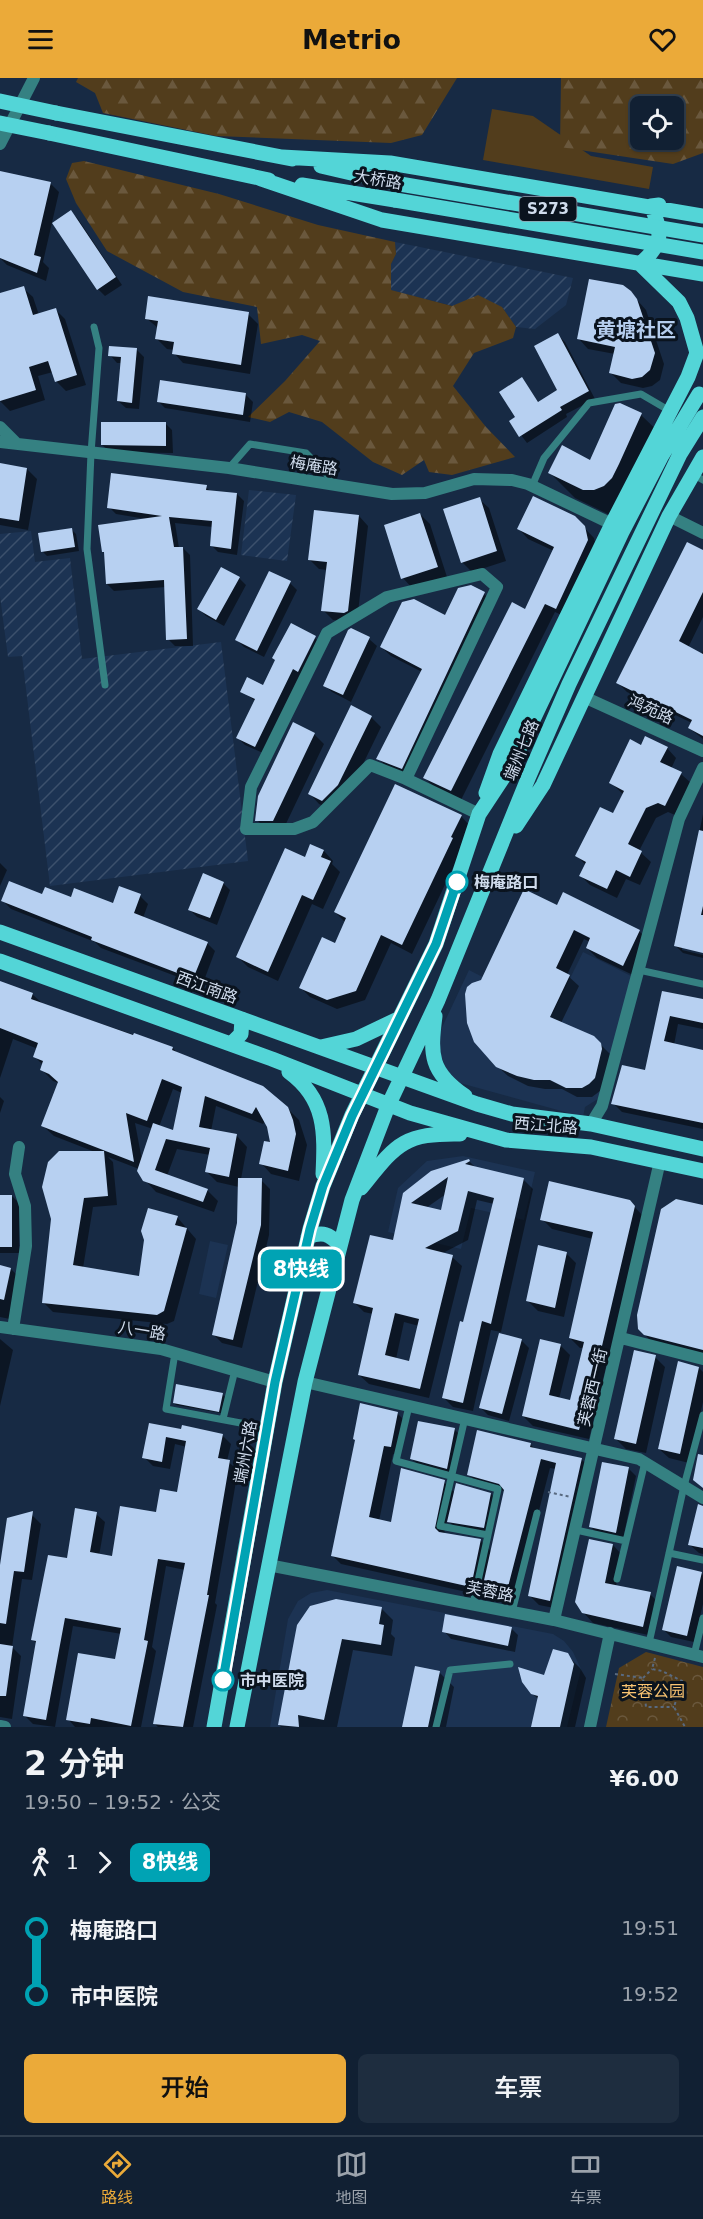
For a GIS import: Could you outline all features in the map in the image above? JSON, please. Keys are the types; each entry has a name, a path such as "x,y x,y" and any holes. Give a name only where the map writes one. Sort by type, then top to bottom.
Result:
{"main road":[{"name":"大桥路","path":"0,101 282,157 394,183 703,235"},
{"name":"大桥路","path":"0,123 261,179 703,252"},
{"path":"282,157 390,163 703,216"},
{"path":"261,179 382,220 703,274"},
{"path":"651,206 703,205"},
{"path":"640,264 654,251 659,237 657,221 651,206"},
{"path":"479,814 500,754 612,524 688,377 697,353 687,318 679,302 640,264"},
{"path":"688,377 703,358"},
{"path":"688,377 703,367"},
{"name":"端州七路","path":"323,1186 362,1095 436,944 479,814 512,764 622,532 661,457 699,393"},
{"name":"端州七路","path":"388,1106 438,1000 529,776 574,674 680,454 703,417"},
{"path":"498,853 543,785 669,516 697,477 703,457"},
{"name":"西江南路","path":"0,932 242,1018 400,1078"},
{"path":"0,961 272,1059 388,1106 352,1200 305,1382 237,1727"},
{"path":"438,1000 431,1046 437,1067 445,1080 477,1104"},
{"path":"231,1044 242,1034 242,1018"},
{"path":"321,1047 356,1039 398,1019"},
{"path":"272,1059 302,1082 316,1104 325,1139 323,1186"},
{"name":"西江北路","path":"400,1078 512,1114 591,1124 703,1149"},
{"name":"西江北路","path":"388,1106 506,1140 591,1147 703,1171"},
{"path":"506,1140 512,1114"},
{"path":"352,1200 395,1148 406,1142 424,1134 481,1134"},
{"name":"端州六路","path":"214,1727 275,1382 308,1237 323,1186"},
{"path":"308,1237 319,1233 330,1235 340,1245"}],"street":[{"path":"0,144 33,78"},
{"path":"0,427 17,444"},
{"name":"梅庵路","path":"0,442 229,468 392,494 425,493 474,479 512,480 532,486 612,524"},
{"path":"669,516 703,533"},
{"path":"406,779 497,586 482,574 387,597 327,633 251,787 246,829 294,829 313,822 370,765 406,779 479,814"},
{"name":"鸿苑路","path":"584,697 703,751"},
{"path":"591,1124 602,1106 679,819 703,768"},
{"path":"13,1329 26,1246 25,1206 15,1174 19,1147"},
{"name":"芙蓉西一街","path":"554,1620 621,1338 660,1161"},
{"name":"八一路","path":"0,1327 161,1349 275,1382"},
{"path":"621,1338 703,1359"},
{"path":"305,1382 639,1459 703,1498"},
{"name":"芙蓉路","path":"268,1565 554,1620 699,1656"},
{"path":"590,1727 610,1633"},
{"path":"0,1726 5,1727"}],"lane":[{"path":"94,327 99,348 87,549 105,685"},
{"path":"532,486 544,458 589,403 641,394 670,411"},
{"path":"229,468 250,444 295,451 306,453 337,485"},
{"path":"639,970 703,984"},
{"path":"175,1353 166,1408 267,1428"},
{"path":"223,1419 235,1370"},
{"path":"409,1406 396,1461 498,1489 473,1604"},
{"path":"653,1644 669,1553 703,1415"},
{"path":"465,1419 440,1526 488,1535"},
{"path":"617,1579 645,1462"},
{"path":"512,1612 537,1514"},
{"path":"576,1530 626,1541"},
{"path":"669,1553 703,1560"},
{"path":"699,1656 703,1618"},
{"path":"436,1727 450,1670 510,1664"}],"path":[{"path":"548,1492 583,1499"},
{"path":"643,1678 652,1669 653,1644"},
{"path":"652,1669 662,1671 682,1681 674,1707 685,1727"},
{"path":"602,1671 643,1678"},
{"path":"643,1678 646,1707 674,1707"}],"shaded area":[{"path":"395,242 573,278 566,305 535,329 516,327 502,307 453,306 390,290 391,264 396,254"},
{"path":"249,490 296,495 287,561 241,555"},
{"path":"31,531 35,562 70,558 82,659 221,642 248,861 50,886 22,656 8,657 0,596 0,534"},
{"path":"583,952 633,977 601,1097 585,1107 583,1117 460,1083 448,1071 441,1057 438,1036 469,970 553,1013"},
{"path":"463,1156 535,1172 524,1220 471,1208 461,1249 388,1232 398,1188 427,1161"},
{"path":"210,1241 228,1245 216,1298 199,1294"},
{"path":"327,1590 553,1634 564,1641 573,1652 581,1669 567,1727 270,1727 288,1619 298,1601 311,1593"}],"green space":[{"path":"78,78 457,78 422,135 391,143 216,136 103,113 95,93 76,82"},
{"path":"561,78 703,78 703,153 673,164 560,147"},
{"path":"492,109 533,116 591,156 653,167 649,189 483,160"},
{"path":"84,161 219,194 318,225 395,242 396,254 391,264 391,290 452,306 478,295 502,307 516,327 513,338 474,353 453,386 486,427 515,457 452,475 429,472 424,460 402,475 373,462 322,422 289,412 270,422 248,417 285,381 320,341 302,335 261,344 257,307 183,292 107,251 76,203 66,179 72,163"},
{"name":"芙蓉公园","path":"646,1652 703,1667 703,1727 606,1727 619,1668"}],"building":[{"path":"0,171 51,182 34,255 41,257 37,273 0,258"},
{"path":"71,210 116,277 97,290 52,223"},
{"path":"589,279 623,285 637,299 655,353 650,370 642,377 632,379 609,373 615,347 577,339"},
{"path":"24,286 33,315 56,308 77,375 55,382 48,361 29,367 36,390 0,401 0,293"},
{"path":"148,296 249,312 241,365 172,354 174,342 155,339 158,321 145,319"},
{"path":"558,333 589,391 560,407 562,410 519,437 509,421 515,417 499,392 522,377 538,402 557,390 534,346"},
{"path":"109,346 137,348 132,403 117,401 121,357 108,356"},
{"path":"160,380 246,393 243,415 157,402"},
{"path":"620,403 642,413 612,478 604,486 594,490 583,490 548,473 562,445 590,460 615,404"},
{"path":"101,422 166,422 166,446 101,445"},
{"path":"0,463 27,468 19,521 0,518"},
{"path":"111,473 207,485 206,490 237,493 231,549 210,546 212,521 169,517 174,547 183,547 187,639 166,640 164,580 106,584 104,552 102,552 98,525 162,516 107,508"},
{"path":"533,496 575,516 585,526 588,540 556,609 545,604 451,791 423,778 512,602 525,609 554,547 517,529"},
{"path":"480,497 497,551 461,563 443,509"},
{"path":"314,510 359,515 348,611 344,613 321,611 327,562 308,560"},
{"path":"420,513 438,567 401,579 384,525"},
{"path":"72,528 75,547 41,552 38,533"},
{"path":"687,542 703,550 703,592 679,641 703,654 703,736 688,728 692,720 616,683"},
{"path":"221,567 240,577 216,620 197,609"},
{"path":"269,571 291,581 257,651 235,640"},
{"path":"471,585 485,592 402,769 376,759 422,669 380,647 402,602 414,599 445,615 458,588"},
{"path":"291,623 316,636 298,672 293,669 255,747 236,738 255,699 240,692 247,677 263,685 275,660 272,658"},
{"path":"351,628 370,637 343,695 323,686 348,630"},
{"path":"351,705 372,716 338,785 322,801 308,794"},
{"path":"293,722 315,733 273,821 255,821 258,796"},
{"path":"645,736 668,747 660,762 682,772 665,806 658,803 646,808 628,844 642,851 630,877 616,870 607,889 579,876 586,862 575,856 600,807 613,813 624,791 609,783 630,739 641,745"},
{"path":"395,784 462,815 402,945 381,935 356,991 327,1000 299,988 322,937 335,943 346,918 334,912"},
{"path":"699,830 703,831 701,915 703,915 703,953 674,946"},
{"path":"310,844 324,850 321,857 331,861 313,900 302,895 268,972 236,957 285,848 305,857"},
{"path":"203,873 224,882 210,918 188,910"},
{"path":"9,881 42,894 45,887 71,897 74,888 113,903 119,886 141,894 134,913 208,942 193,979 91,940 92,937 1,901"},
{"path":"524,889 557,905 563,892 640,930 623,966 586,948 590,938 574,930 556,968 570,975 550,1017 594,1036 601,1043 602,1049 595,1078 582,1088 566,1088 550,1080 534,1080 517,1076 496,1067 474,1042 467,1023 465,994 467,987 481,980"},
{"path":"0,981 33,993 31,999 173,1047 172,1050 263,1086 288,1107 293,1120 296,1134 288,1171 259,1164 264,1141 270,1142 267,1127 256,1107 252,1114 205,1096 199,1127 237,1134 229,1177 205,1172 210,1148 166,1139 155,1170 208,1189 203,1202 143,1181 137,1171 153,1123 173,1130 182,1087 162,1079 147,1121 126,1113 134,1162 41,1126 58,1082 40,1070 43,1061 33,1057 38,1043 0,1028"},
{"path":"662,991 703,999 703,1023 670,1016 664,1041 703,1050 703,1123 611,1104 622,1065 645,1070"},
{"path":"59,1151 104,1151 108,1196 84,1198 73,1265 139,1276 144,1240 141,1231 148,1208 178,1216 175,1225 187,1228 164,1311 157,1315 42,1303 51,1219 42,1187 48,1162"},
{"path":"469,1159 470,1161 465,1164 524,1178 491,1324 482,1321 463,1403 442,1398 460,1321 463,1322 494,1198 468,1191 458,1231 425,1248 453,1255 420,1389 358,1375 373,1308 353,1303 370,1235 393,1240 403,1193 431,1171","holes":["448,1177 441,1210 411,1203","395,1313 419,1319 409,1361 385,1355"]},
{"path":"238,1178 262,1178 261,1225 233,1340 212,1335 237,1223"},
{"path":"549,1181 630,1200 635,1206 602,1346 600,1345 579,1430 522,1416 540,1339 561,1344 549,1395 570,1400 584,1342 569,1338 593,1232 540,1220"},
{"path":"0,1195 12,1195 12,1247 0,1247"},
{"path":"676,1199 703,1205 703,1350 644,1335 638,1329 637,1315 661,1209"},
{"path":"538,1245 567,1252 555,1308 526,1301"},
{"path":"0,1265 11,1268 4,1300 0,1299"},
{"path":"499,1333 522,1339 502,1414 479,1408"},
{"path":"634,1350 656,1355 636,1444 614,1439"},
{"path":"678,1361 699,1367 680,1454 658,1449"},
{"path":"176,1384 223,1393 219,1412 173,1403"},
{"path":"360,1403 398,1412 391,1447 384,1446 369,1517 391,1522 401,1468 445,1480 435,1528 439,1532 481,1539 471,1587 331,1556 355,1440 353,1439"},
{"path":"418,1421 455,1428 447,1469 410,1459"},
{"path":"149,1423 181,1429 182,1425 223,1434 218,1458 230,1460 207,1595 209,1595 183,1727 153,1724 185,1563 158,1559 144,1640 148,1641 131,1726 91,1718 90,1724 66,1720 78,1653 115,1659 121,1628 65,1618 46,1720 23,1716 36,1641 31,1640 48,1555 67,1558 75,1508 97,1512 90,1552 112,1556 120,1506 156,1512 160,1489 177,1492 186,1441 166,1437 162,1462 142,1458"},
{"path":"477,1430 531,1443 530,1447 582,1458 550,1601 528,1596 556,1463 541,1459 507,1591 483,1585 504,1490 499,1484 467,1475"},
{"path":"698,1454 703,1455 703,1488 693,1480"},
{"path":"602,1462 629,1467 616,1533 589,1527"},
{"path":"456,1483 491,1493 484,1528 447,1522"},
{"path":"698,1504 703,1506 703,1548 688,1545"},
{"path":"33,1511 24,1572 14,1571 6,1624 0,1623 0,1565 7,1518"},
{"path":"589,1539 613,1544 605,1583 651,1592 643,1627 582,1613 575,1602"},
{"path":"677,1566 702,1572 687,1636 662,1630"},
{"path":"336,1599 382,1607 379,1624 384,1625 381,1645 342,1639 324,1720 298,1715 299,1727 278,1725 297,1625 310,1606"},
{"path":"445,1614 512,1627 508,1646 442,1632"},
{"path":"0,1644 13,1646 6,1696 0,1696"},
{"path":"553,1649 568,1653 574,1664 560,1727 531,1727 538,1696 531,1694 522,1682 518,1667 544,1675"},
{"path":"415,1666 440,1671 428,1727 402,1727"}],"bus line":[{"name":"8快线","path":"223,1680 275,1382 310,1229 323,1186 352,1116 436,944 457,882"}],"place":[{"name":"梅庵路口","path":"457,882"},
{"name":"市中医院","path":"223,1680"}],"district":[{"name":"黄塘社区","path":"636,330"}]}
